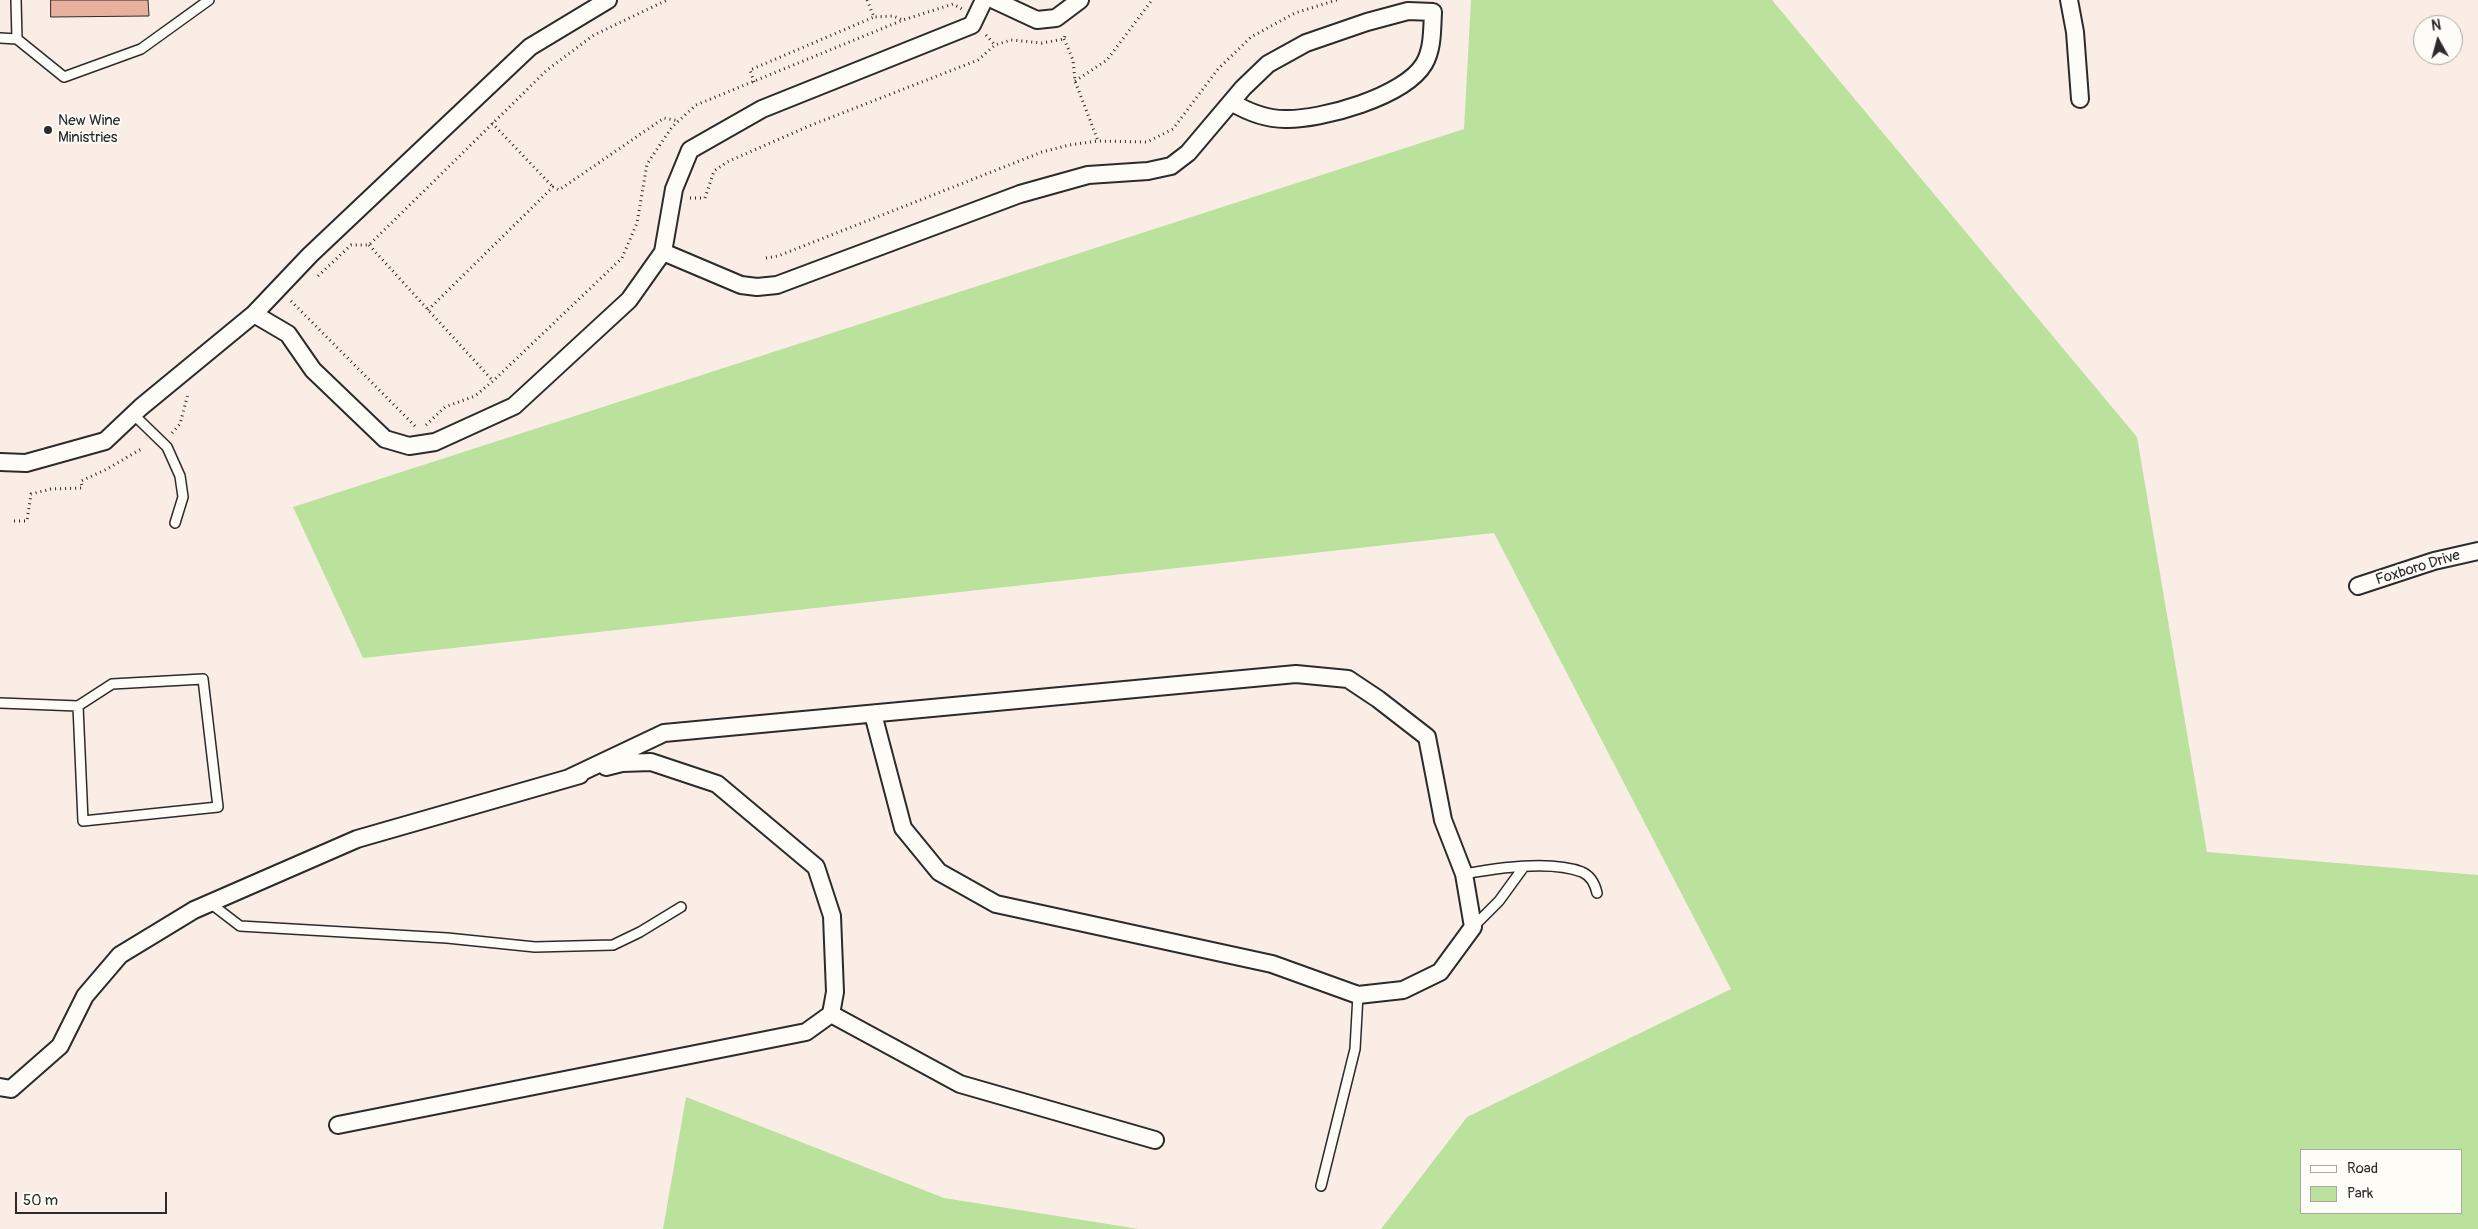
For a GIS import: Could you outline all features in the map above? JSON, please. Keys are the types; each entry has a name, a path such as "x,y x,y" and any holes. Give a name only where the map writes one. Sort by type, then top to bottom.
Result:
{"street":[{"path":"0,462 26,462 104,441 133,414 254,314 310,256 530,47 608,0"},
{"path":"254,314 288,334 313,370 386,439 409,446 435,442 514,406 629,300 663,252 674,189 690,150 762,109 972,25 984,0"},
{"path":"994,0 1037,20 1056,18 1080,0"},
{"path":"2069,0 2075,32 2080,99"},
{"path":"663,252 741,284 757,287 777,285 1020,194 1088,175 1148,171 1171,166 1188,153 1231,102 1268,64 1306,43 1408,11 1433,6 1431,43 1424,64 1412,79 1367,102 1313,118 1284,120 1251,114 1231,102"},
{"name":"Foxboro Drive","path":"2358,586 2434,561 2478,551"},
{"path":"569,778 664,733 1296,674 1348,679 1378,699 1427,737 1443,820 1464,874 1473,927 1460,948 1440,972 1403,990 1358,994 1272,964 996,904 939,872 903,828 873,714"},
{"path":"0,1087 11,1088 60,1046 85,996 120,955 194,910 356,839 622,762 650,762 717,784 816,867 832,916 835,992 831,1014 806,1032 338,1125"},
{"path":"831,1014 960,1084 1155,1140"}],"lane":[{"path":"16,0 17,39"},
{"path":"0,38 17,39 64,77 141,48 209,0"},
{"path":"133,414 167,447 180,476 183,497 176,523"},
{"path":"0,703 78,706 112,684 203,679 218,807 83,821 78,706"},
{"path":"1464,874 1523,868 1566,868 1584,873 1594,883 1597,893"},
{"path":"1473,927 1499,901 1523,868"},
{"path":"210,903 240,926 447,938 535,947 613,945 640,932 681,907"},
{"path":"1321,1186 1355,1048 1358,994"}],"path":[{"path":"369,246 547,70 594,35 667,0"},
{"path":"867,0 874,17"},
{"path":"1075,80 1107,60 1152,0"},
{"path":"766,258 778,256 1042,152 1069,145 1098,141 1147,142 1173,129 1218,69 1251,37 1295,13 1337,0"},
{"path":"291,301 420,431 445,407 474,396 493,381 622,258 638,223 647,164 672,127 696,105 903,20 953,4 962,9"},
{"path":"754,82 750,70 874,17 894,16 903,20"},
{"path":"1067,28 1064,39 1073,60 1075,80 1098,141"},
{"path":"983,31 995,45"},
{"path":"688,207 689,198 705,198 714,171 726,162 809,126 978,60 995,45 1011,40 1042,43 1064,39"},
{"path":"492,123 553,187 559,190 664,118 679,121"},
{"path":"428,310 553,187"},
{"path":"311,282 351,245 369,246 493,381"},
{"path":"284,307 298,295"},
{"path":"168,438 180,424 187,396 194,389"},
{"path":"14,521 27,521 31,494 51,489 82,488 81,481 105,470 143,448"}],"green space":[{"path":"1471,0 1772,0 2137,437 2207,852 2478,875 2478,1229 1381,1229 1467,1117 1731,989 1494,533 363,658 293,507 1464,129"},
{"path":"686,1097 944,1198 1139,1229 663,1229"}],"building":[{"path":"51,0 148,0 149,16 51,17"}],"place":[{"name":"New Wine Ministries","path":"48,130"}]}
